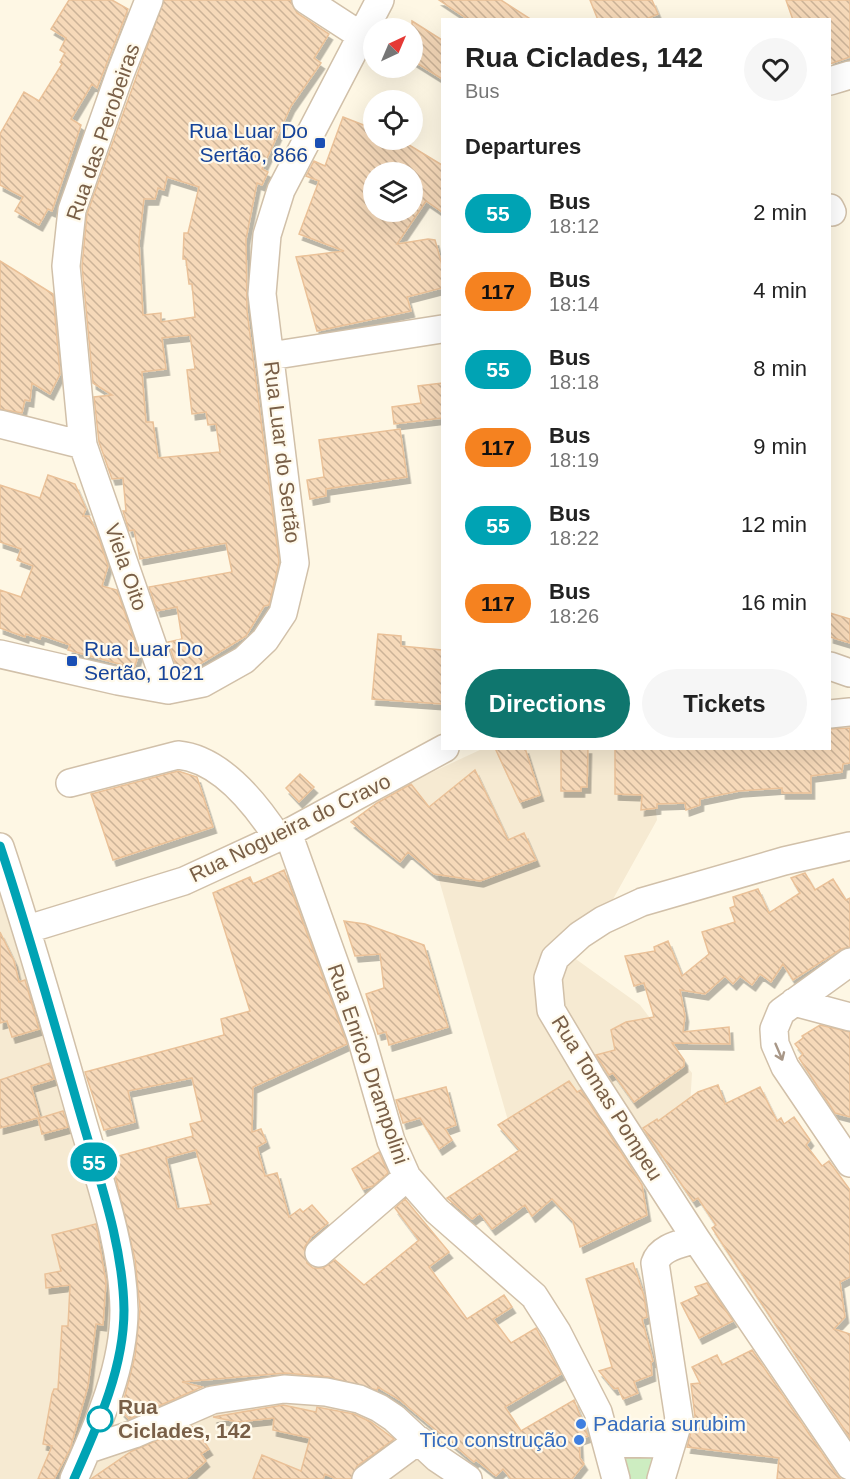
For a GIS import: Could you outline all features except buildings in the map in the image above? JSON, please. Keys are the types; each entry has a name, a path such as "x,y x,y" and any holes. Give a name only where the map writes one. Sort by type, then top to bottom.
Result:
{"street":[{"name":"Rua das Perobeiras","path":"82,445 66,266 72,210 149,0"},
{"path":"306,0 360,34"},
{"name":"Rua Luar do Sertão","path":"0,654 168,690 203,683 244,660 265,640 283,613 296,563 262,294 267,235 280,190 360,34 380,0"},
{"path":"831,81 850,75"},
{"path":"270,356 441,329"},
{"path":"0,424 82,445"},
{"name":"Viela Oito","path":"82,445 168,690"},
{"path":"831,666 850,673"},
{"path":"831,714 850,712"},
{"name":"Rua Nogueira do Cravo","path":"28,929 184,881 283,836 442,750"},
{"name":"Rua Enrico Drampolini","path":"70,783 178,755 192,756 205,761 259,809 283,836 361,1037 391,1141 406,1177 437,1211 534,1296 557,1332 592,1402 607,1443 612,1477"},
{"path":"0,846 28,929 114,1230 124,1311 117,1360 89,1449 74,1479"},
{"name":"Rua Tomas Pompeu","path":"849,846 784,861 642,902 603,920 580,935 555,958 548,978 551,1010 696,1239 850,1466"},
{"path":"850,962 781,1012 774,1029 775,1044 786,1067 850,1163"},
{"path":"794,1002 850,1017"},
{"path":"319,1253 406,1177"},
{"path":"660,1479 679,1419 655,1263 657,1256 665,1250 696,1239"},
{"path":"89,1449 134,1434 212,1400 284,1389 326,1392 359,1399 394,1418 430,1459 468,1479"},
{"path":"607,1443 671,1444"},
{"path":"366,1479 430,1459"}],"shaded area":[{"path":"480,750 649,750 657,820 607,910 552,942 640,1005 692,1073 690,1106 657,1167 591,1221 513,1138 411,782"},
{"path":"0,843 127,1244 101,1454 263,1395 395,1414 484,1479 0,1479"}],"green space":[{"path":"657,1446 656,1479 627,1479 624,1455"}],"bus line":[{"name":"55","path":"0,846 28,929 114,1230 124,1311 117,1360 106,1402 89,1449 74,1479"}],"place":[{"name":"Rua Luar Do Sertão, 866","path":"320,143"},
{"name":"Rua Luar Do Sertão, 1021","path":"72,661"},
{"name":"Rua Ciclades, 142","path":"100,1419"},
{"name":"Padaria surubim","path":"581,1424"},
{"name":"Tico construção","path":"579,1440"}]}
